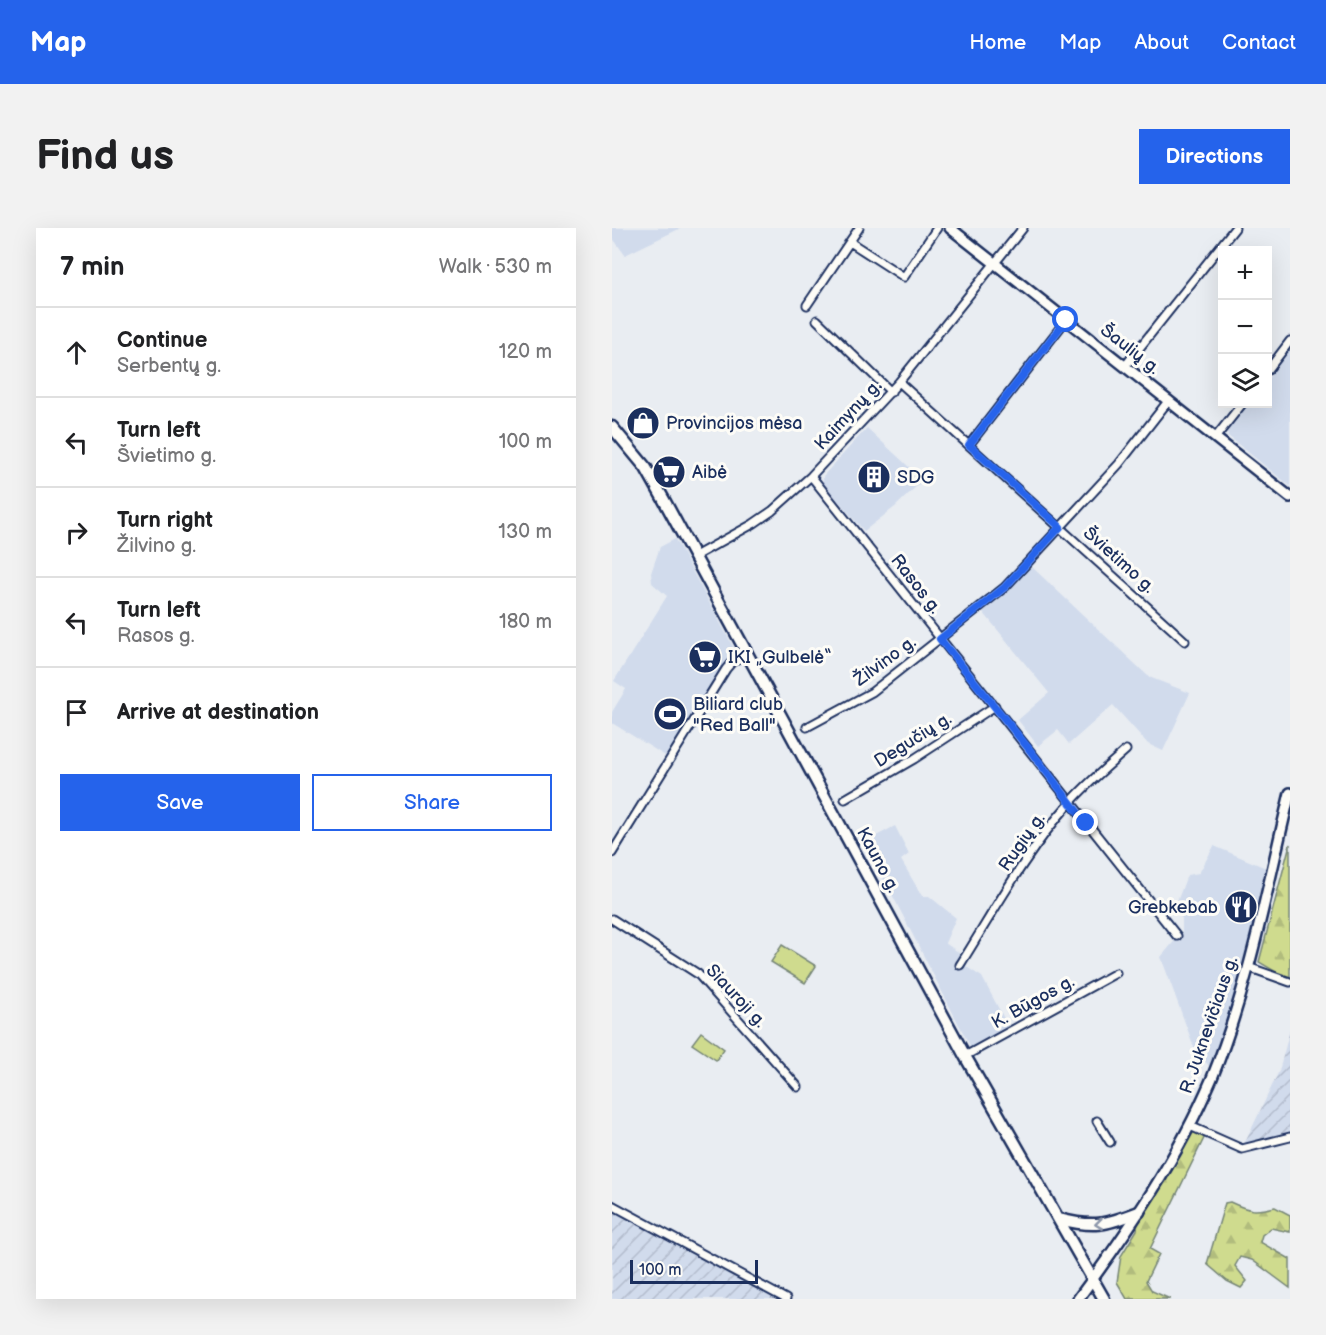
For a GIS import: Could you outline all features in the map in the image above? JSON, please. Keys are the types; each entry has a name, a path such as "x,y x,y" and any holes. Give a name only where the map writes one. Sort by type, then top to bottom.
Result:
{"main road":[{"name":"Kauno g.","path":"612,427 646,468 965,1056 1104,1299"},
{"path":"1059,1219 1084,1225 1104,1224 1139,1212"}],"street":[{"path":"807,305 859,228"},
{"path":"850,242 904,277 937,228"},
{"name":"Šaulių g.","path":"950,228 1290,497"},
{"name":"Kaimynų g.","path":"695,556 753,524 772,511 812,476 891,392 1023,228"},
{"path":"1125,366 1235,228"},
{"path":"817,320 891,392"},
{"path":"969,445 1066,320"},
{"path":"1272,365 1290,341"},
{"name":"Švietimo g.","path":"899,382 1185,640"},
{"name":"Žilvino g.","path":"807,727 872,692 1005,587 1119,464 1169,400"},
{"path":"1215,438 1239,408"},
{"name":"Rasos g.","path":"812,476 1177,936"},
{"path":"612,853 726,669 747,653"},
{"name":"Degučių g.","path":"845,799 914,759 995,706"},
{"name":"Rugių g.","path":"960,965 1025,863 1070,802 1126,750"},
{"name":"R. Juknevičiaus g.","path":"1078,1299 1161,1179 1190,1126 1220,1056 1248,967 1290,793"},
{"name":"Siauroji g.","path":"612,920 698,974 798,1087"},
{"path":"1248,967 1290,982"},
{"name":"K. Būgos g.","path":"965,1056 1116,973"},
{"path":"1097,1121 1110,1142"},
{"path":"1190,1126 1242,1149 1290,1137"},
{"path":"612,1205 786,1299"}],"shaded area":[{"path":"612,228 681,228 625,255 612,237"},
{"path":"1290,349 1290,486 1228,436 1227,431 1245,408 1272,408 1272,374"},
{"path":"867,428 923,480 895,507 864,531 823,483 823,476"},
{"path":"675,539 735,650 667,757 612,723 612,712 626,689 614,681 667,596 652,583 651,573 660,547"},
{"path":"1032,567 1149,677 1190,693 1163,751 1148,744 1113,705 1069,744 1058,730 1038,746 1018,720 1049,693 983,612"},
{"path":"895,826 909,854 901,860 922,896 929,896 956,918 945,943 961,954 965,966 982,977 1008,1026 971,1048 865,842"},
{"path":"1214,846 1266,868 1236,992 1210,1067 1195,1050 1161,957 1182,932 1182,918 1174,910 1187,875 1199,873"},
{"path":"1290,1030 1290,1137 1242,1149 1279,1071"},
{"path":"612,1205 786,1299 612,1299"}],"green space":[{"path":"1290,844 1290,980 1259,962"},
{"path":"782,945 816,966 805,983 771,962"},
{"path":"701,1032 724,1049 716,1060 692,1044"},
{"path":"1190,1126 1206,1134 1150,1249 1159,1254 1146,1281 1152,1291 1170,1299 1127,1299 1117,1282 1121,1256 1137,1230 1139,1212"},
{"path":"1230,1202 1252,1210 1275,1207 1290,1215 1290,1232 1271,1228 1262,1235 1260,1242 1290,1259 1290,1288 1252,1260 1240,1257 1235,1266 1247,1281 1241,1288 1227,1281 1207,1264 1225,1203"}],"place":[{"name":"Provincijos mėsa","path":"643,423"},
{"name":"Aibė","path":"669,472"},
{"name":"SDG","path":"874,477"},
{"name":"IKI „Gulbelė“","path":"705,657"},
{"name":"Biliard club \"Red Ball\"","path":"670,714"},
{"name":"Grebkebab","path":"1241,907"}],"route":[{"path":"1066,320 969,445 1060,527 1005,587 940,639 1086,823"}]}
